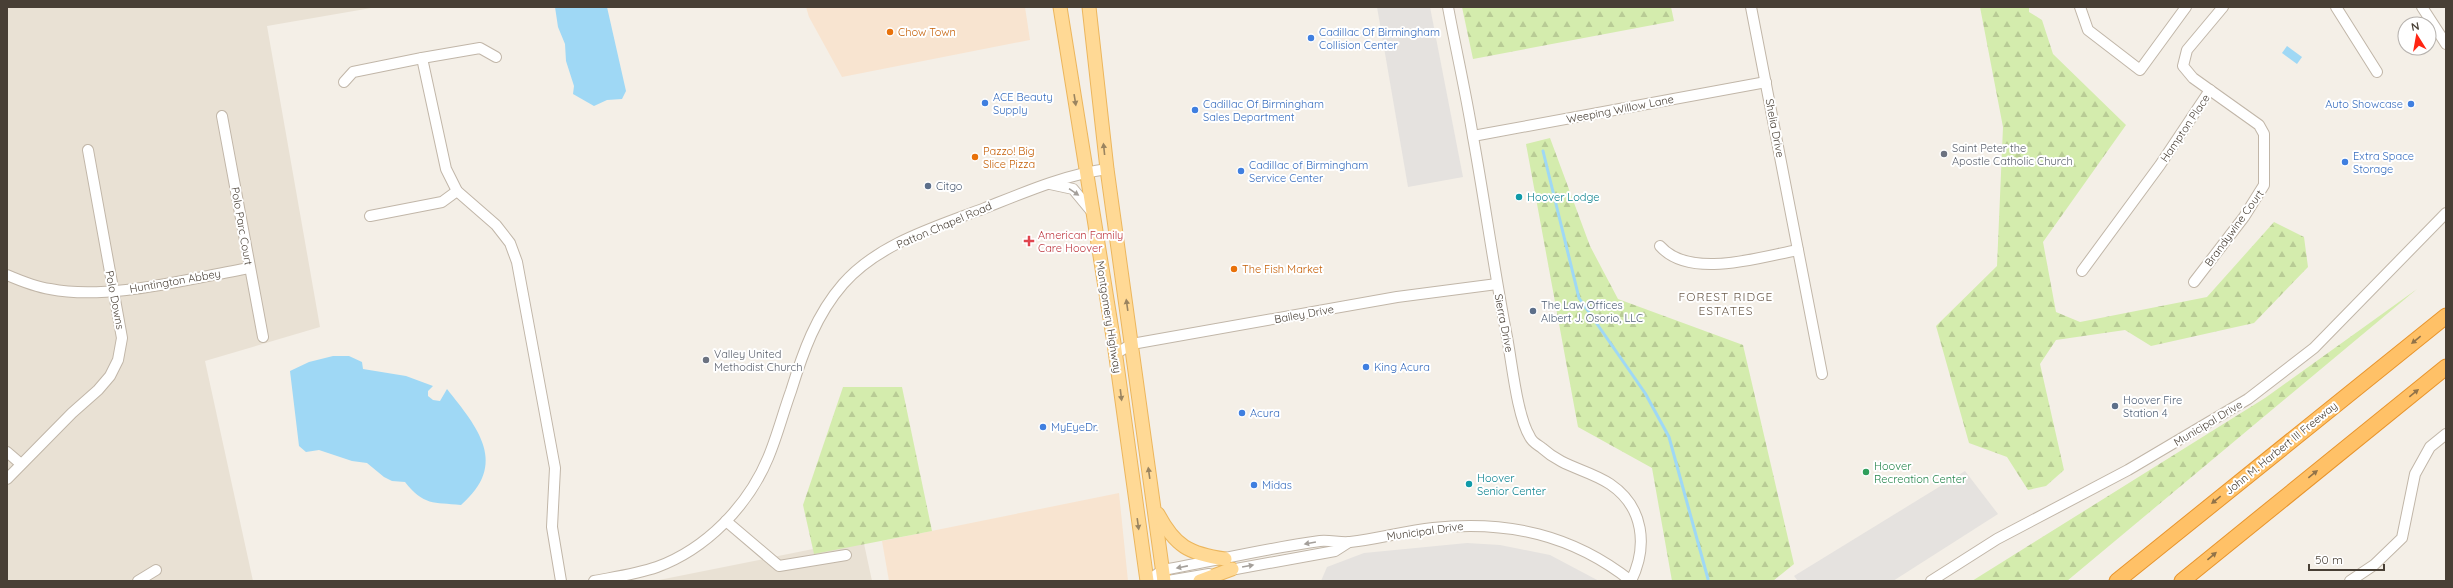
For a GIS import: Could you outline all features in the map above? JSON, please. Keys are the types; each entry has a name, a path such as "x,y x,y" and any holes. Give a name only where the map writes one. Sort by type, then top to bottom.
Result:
{"highway":[{"name":"John M. Harbert III Freeway","path":"2117,581 2446,316"},
{"path":"2182,581 2446,367"}],"main road":[{"name":"Montgomery Highway","path":"1060,7 1115,354 1147,581"},
{"name":"Montgomery Highway","path":"1089,7 1107,169 1165,577"},
{"path":"1154,506 1165,528 1177,543 1190,551 1228,564"},
{"path":"1200,581 1228,564"}],"street":[{"name":"Sierra Drive","path":"1448,7 1473,136 1497,284 1522,416 1530,438 1552,457 1609,484 1621,494 1630,506 1638,519 1641,534 1639,564 1631,581"},
{"name":"Shelia Drive","path":"1751,7 1822,374"},
{"path":"2080,7 2088,30 2140,70 2186,7"},
{"name":"Brandywine Court","path":"2194,282 2244,217 2264,186 2265,177 2264,134 2259,125 2193,78 2183,66 2187,50 2223,7"},
{"path":"2336,7 2377,72"},
{"path":"2422,7 2446,44"},
{"path":"344,82 353,72 480,48 496,57"},
{"path":"422,58 446,169 457,191 496,225 510,243 517,262 555,468 552,527 561,581"},
{"name":"Weeping Willow Lane","path":"1473,136 1766,82"},
{"name":"Hampton Place","path":"2082,271 2160,165 2210,90"},
{"name":"Polo Parc Court","path":"222,116 263,337"},
{"name":"Polo Downs","path":"7,479 72,413 98,390 110,376 118,360 122,338 88,150"},
{"name":"Patton Chapel Road","path":"594,581 638,573 658,567 692,549 726,521 750,491 768,458 811,333 819,318 842,284 858,268 898,242 1048,183 1085,172 1107,169"},
{"path":"1048,183 1073,189 1092,212"},
{"path":"370,216 442,202 457,191"},
{"name":"Municipal Drive","path":"1931,581 1996,539 2128,470 2248,399 2314,348 2446,213"},
{"path":"1660,246 1676,258 1701,265 1726,263 1798,250"},
{"name":"Huntington Abbey","path":"7,275 50,290 81,293 114,291 250,268"},
{"name":"Bailey Drive","path":"1115,354 1132,344 1397,297 1497,284"},
{"path":"2355,580 2374,565 2402,538 2415,474 2430,447 2446,434"},
{"path":"7,452 21,464"},
{"path":"726,521 779,566 846,555"},
{"name":"Municipal Drive","path":"1147,581 1228,564 1322,541 1349,542 1432,528 1472,525 1529,530 1579,547 1615,568 1631,581"},
{"path":"138,581 156,570"}],"shaded area":[{"path":"7,7 377,7 267,26 320,327 205,361 253,581 7,581"},
{"path":"806,7 1025,7 1030,40 842,77 809,17"},
{"path":"1377,7 1430,7 1463,177 1408,187"},
{"path":"1965,471 1998,514 1893,581 1798,581 1794,576"},
{"path":"1119,493 1128,581 889,581 882,541"},
{"path":"863,539 872,581 654,581"},
{"path":"1467,543 1500,545 1550,555 1599,581 1321,581 1327,567 1364,553"}],"green space":[{"path":"1462,7 1671,7 1674,21 1473,59"},
{"path":"1980,7 2029,7 2029,12 2042,20 2053,54 2126,125 2043,242 2056,312 2080,322 2207,297 2274,222 2304,237 2308,267 2254,323 2151,346 2125,330 2056,340 2040,364 2064,470 2046,486 2028,490 2007,457 1969,443 1936,326 1997,266 2003,127"},
{"path":"1550,138 1590,246 1618,299 1743,345 1794,564 1773,581 1672,581 1652,468 1578,427 1526,144"},
{"path":"2417,289 2067,581 1972,581 2265,398"},
{"path":"843,387 902,387 932,531 814,554 803,505"}],"water":[{"path":"555,7 607,7 626,91 622,99 607,100 594,106 573,94 574,86 566,61 565,44 558,27"},
{"path":"2287,46 2302,57 2297,64 2282,53"},
{"path":"333,356 349,356 362,362 363,369 406,376 433,386 428,391 428,396 433,400 440,401 447,389 478,432 484,446 486,461 483,475 475,490 461,505 436,503 424,499 412,490 405,482 392,481 384,477 367,463 352,461 319,450 306,452 299,446 290,371 309,362"}],"waterway":[{"path":"1543,151 1579,298 1645,393 1669,437 1708,579"}],"place":[{"name":"Chow Town","path":"890,32"},
{"name":"Cadillac Of Birmingham Collision Center","path":"1311,38"},
{"name":"ACE Beauty Supply","path":"985,103"},
{"name":"Auto Showcase","path":"2411,104"},
{"name":"Cadillac Of Birmingham Sales Department","path":"1195,110"},
{"name":"Saint Peter the Apostle Catholic Church","path":"1944,154"},
{"name":"Pazzo! Big Slice Pizza","path":"975,157"},
{"name":"Extra Space Storage","path":"2345,162"},
{"name":"Cadillac of Birmingham Service Center","path":"1241,171"},
{"name":"Citgo","path":"928,186"},
{"name":"Hoover Lodge","path":"1519,197"},
{"name":"American Family Care Hoover","path":"1029,241"},
{"name":"The Fish Market","path":"1234,269"},
{"name":"The Law Offices Albert J. Osorio, LLC","path":"1533,311"},
{"name":"Valley United Methodist Church","path":"706,360"},
{"name":"King Acura","path":"1366,367"},
{"name":"Hoover Fire Station 4","path":"2115,406"},
{"name":"Acura","path":"1242,413"},
{"name":"MyEyeDr.","path":"1043,427"},
{"name":"Hoover Recreation Center","path":"1866,472"},
{"name":"Hoover Senior Center","path":"1469,484"},
{"name":"Midas","path":"1254,485"}],"district":[{"name":"FOREST RIDGE ESTATES","path":"1726,304"}]}
